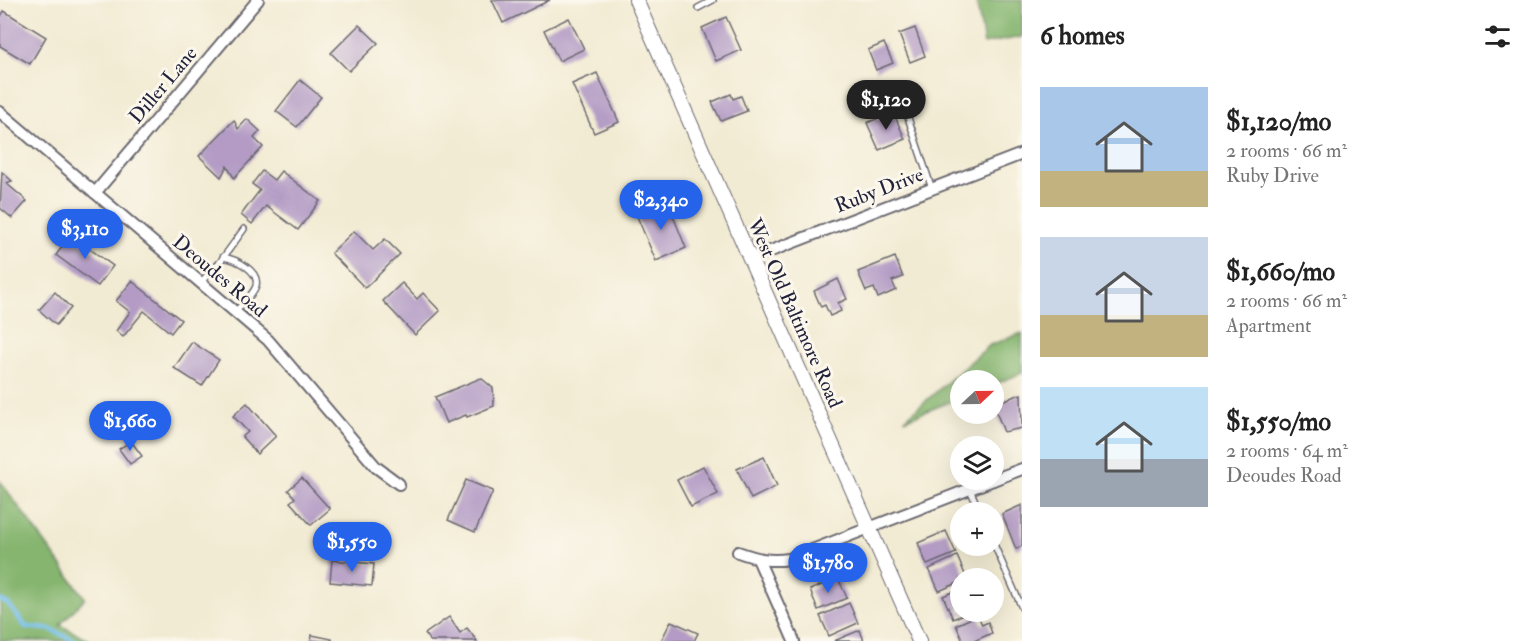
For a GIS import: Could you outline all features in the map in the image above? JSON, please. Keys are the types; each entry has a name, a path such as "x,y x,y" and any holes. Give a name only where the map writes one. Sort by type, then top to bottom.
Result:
{"street":[{"name":"Diller Lane","path":"95,193 258,0"},
{"name":"West Old Baltimore Road","path":"636,0 919,641"},
{"name":"Deoudes Road","path":"0,112 275,348 376,467 399,484"},
{"name":"Ruby Drive","path":"750,259 1022,154"},
{"path":"1004,476 1022,469"},
{"path":"738,552 758,559 774,561 789,559 967,490"},
{"path":"758,559 794,641"}],"lane":[{"path":"698,8 712,0"},
{"path":"900,94 932,189"},
{"path":"200,283 244,229"},
{"path":"223,257 234,259 250,270 256,278 257,284 254,291 235,312"},
{"path":"999,556 1022,608"}],"green space":[{"path":"976,0 1022,0 1022,37 984,44"},
{"path":"1022,333 1022,373 1004,380 1004,370 961,370 990,345"},
{"path":"950,380 950,402 904,420"},
{"path":"0,481 85,598 60,625 90,641 0,641"}],"building":[{"path":"492,0 550,0 503,23"},
{"path":"4,11 46,37 30,64 0,46 0,18"},
{"path":"726,17 741,50 716,61 702,28"},
{"path":"569,18 584,49 559,61 544,30"},
{"path":"359,25 378,43 349,71 331,53"},
{"path":"915,28 925,56 910,62 899,34"},
{"path":"884,43 893,63 876,70 868,50"},
{"path":"597,73 619,122 594,133 572,84"},
{"path":"300,80 321,97 297,127 276,111"},
{"path":"731,94 733,99 741,96 747,111 721,121 712,102"},
{"path":"893,112 905,139 879,150 867,123"},
{"path":"247,119 260,131 254,138 263,147 234,178 227,166 221,177 199,156 234,120 238,129"},
{"path":"262,171 274,180 281,171 320,201 298,230 266,206 252,224 241,215 260,190 252,184"},
{"path":"2,172 12,181 6,183 27,201 12,218 0,208"},
{"path":"667,201 686,248 656,261 636,214"},
{"path":"354,231 373,250 385,239 400,254 365,288 331,253"},
{"path":"71,235 113,266 98,286 56,255"},
{"path":"895,257 903,277 892,281 896,290 878,298 874,288 866,291 858,272"},
{"path":"838,279 847,299 838,303 841,311 830,316 825,305 821,307 814,291"},
{"path":"132,281 181,320 171,333 144,311 123,337 116,331 130,312 116,301"},
{"path":"402,283 417,299 423,293 440,311 415,335 383,301"},
{"path":"55,292 71,308 56,325 39,310"},
{"path":"192,342 219,360 202,386 174,368"},
{"path":"481,378 493,388 494,406 446,423 435,397"},
{"path":"1021,394 1022,428 1004,432 1001,424 1004,424 1004,400"},
{"path":"247,403 276,436 257,454 242,437 248,432 233,416"},
{"path":"131,441 142,456 130,464 119,449"},
{"path":"764,457 777,486 751,499 737,469"},
{"path":"703,466 718,494 691,507 677,480"},
{"path":"302,478 330,509 311,525 290,502 295,498 288,490"},
{"path":"466,480 493,491 475,532 448,520"},
{"path":"1022,505 1022,546 1016,549 1004,519 1004,513"},
{"path":"946,531 950,540 950,555 927,565 918,543"},
{"path":"957,556 962,568 950,568 950,586 939,591 929,569"},
{"path":"332,560 374,564 372,586 330,582"},
{"path":"838,578 847,598 818,610 810,590"},
{"path":"950,593 950,612 943,596"},
{"path":"849,603 858,623 829,636 820,616"},
{"path":"449,617 460,633 467,628 477,641 430,641 425,634"},
{"path":"671,621 698,633 694,641 661,641"},
{"path":"963,622 981,622 982,625 988,622 992,633 974,641 963,641 956,625"},
{"path":"860,630 864,641 834,641"},
{"path":"312,635 332,639 332,641 311,641"}],"waterway":[{"path":"0,600 8,604 26,627 49,629 76,641"}]}
